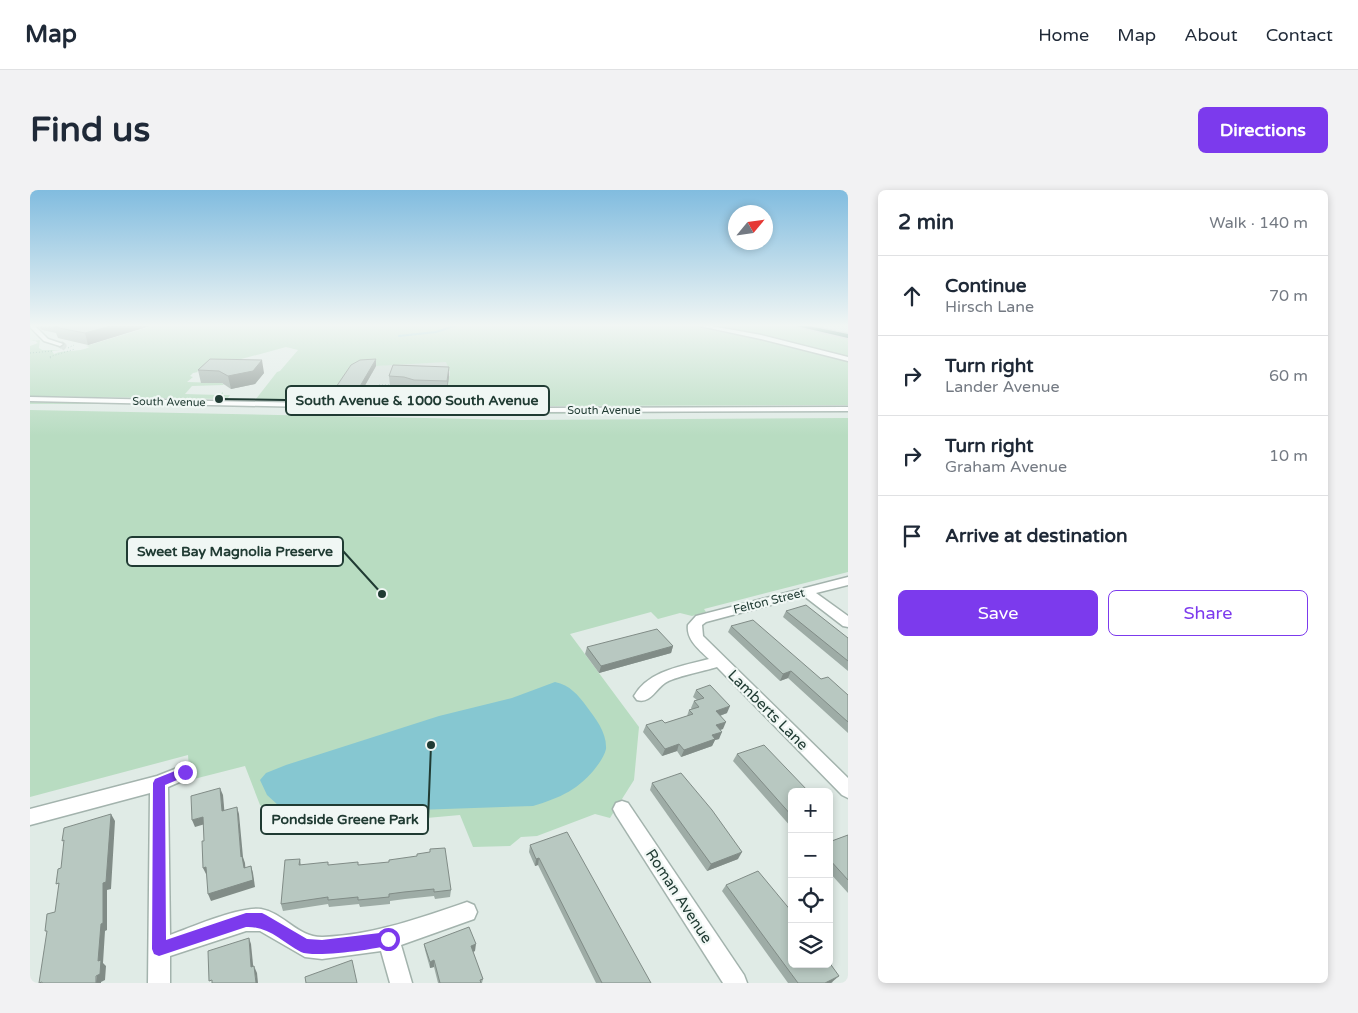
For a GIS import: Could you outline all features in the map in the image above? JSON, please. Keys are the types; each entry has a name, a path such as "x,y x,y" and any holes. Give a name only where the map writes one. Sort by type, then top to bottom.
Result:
{"street":[{"name":"South Avenue","path":"30,399 536,410 848,409"},
{"name":"South Avenue","path":"30,406 538,416 848,415"},
{"name":"Felton Street","path":"694,627 696,622 701,619 848,581"},
{"path":"806,592 848,623"},
{"name":"Lamberts Lane","path":"694,627 697,638 848,790"},
{"path":"642,696 661,678 721,662"},
{"path":"30,818 159,783 185,772"},
{"path":"159,783 159,983"},
{"name":"Roman Avenue","path":"622,809 736,983"},
{"path":"159,949 246,920 262,920 305,946 322,948 388,939 467,912"},
{"path":"388,939 401,983"}],"path":[{"path":"378,386 389,385 388,388 395,390"},
{"path":"394,396 395,390"},
{"path":"390,391 401,390 411,394 425,394"}],"shaded area":[{"path":"424,362 452,362 500,406 333,401 352,371 360,367"}],"green space":[{"path":"30,362 230,362 197,371 190,376 193,377 187,382 222,383 224,385 192,386 185,394 219,395 223,392 223,395 230,395 227,399 30,396"},
{"path":"288,362 446,362 376,366 337,394 336,398 342,398 340,402 256,399 277,372"},
{"path":"446,362 848,362 848,405 544,406 427,404 428,400 429,402 472,403 475,401 489,403 480,394 429,393 420,390 447,391 435,376 450,376 450,371 425,371 449,369"},
{"path":"30,402 205,404 30,404"},
{"path":"30,410 521,420 848,418 848,572 704,609 706,612 692,616 680,613 658,619 651,612 570,634 639,727 634,780 610,818 595,814 537,836 521,837 510,846 473,847 460,815 293,830 260,805 245,766 190,780 188,755 30,797"},
{"path":"426,411 686,412 695,413 517,414"}],"water":[{"path":"555,682 569,688 594,716 605,737 606,749 598,764 584,781 569,792 543,803 533,806 416,810 308,819 279,806 267,795 260,780 266,773 286,765 439,716 512,698"}],"building":[{"path":"207,362 260,362 253,371 228,376 219,371 198,370"},
{"path":"356,362 374,362 359,388 336,387 351,365"},
{"path":"393,365 449,367 447,381 414,380 389,376"},
{"path":"806,605 848,638 848,661 786,611"},
{"path":"753,620 821,679 828,677 848,695 848,722 791,671 783,674 731,626"},
{"path":"657,629 673,646 601,666 587,647"},
{"path":"710,685 730,706 716,711 726,722 716,725 722,732 712,735 715,739 684,750 679,744 665,749 646,725 662,720 665,723 693,714 689,710 699,707 694,701 704,698 696,690"},
{"path":"764,745 805,788 788,788 788,811 737,754"},
{"path":"681,773 712,810 742,852 711,864 652,783"},
{"path":"220,788 222,811 237,807 241,857 244,868 251,866 253,880 208,894 206,867 203,868 203,817 192,820 191,796"},
{"path":"111,814 106,882 103,883 103,923 101,924 98,961 101,960 100,974 96,976 96,983 39,983 47,931 45,931 47,914 55,912 59,883 56,884 58,869 61,868 64,828"},
{"path":"567,832 651,983 602,983 539,858 536,859 530,845"},
{"path":"848,835 848,880 833,863 833,841"},
{"path":"445,848 451,890 434,892 434,889 404,892 389,894 389,897 358,900 358,897 328,900 328,897 281,904 285,860 300,859 299,865 328,862 328,865 358,862 358,865 389,862 389,860 430,852 430,849"},
{"path":"758,871 788,907 788,968 833,968 839,976 825,983 798,983 726,885"},
{"path":"469,927 476,944 471,946 483,979 480,980 481,983 440,983 434,960 430,962 424,944"},
{"path":"249,938 251,967 254,966 256,983 212,983 212,980 209,981 208,951"},
{"path":"352,960 357,983 306,983 305,977"}],"place":[{"name":"South Avenue & 1000 South Avenue","path":"219,399"},
{"name":"Sweet Bay Magnolia Preserve","path":"382,594"},
{"name":"Pondside Greene Park","path":"431,745"}],"route":[{"path":"185,772 159,783 159,949 246,920 262,920 305,946 322,948 388,939"}]}
